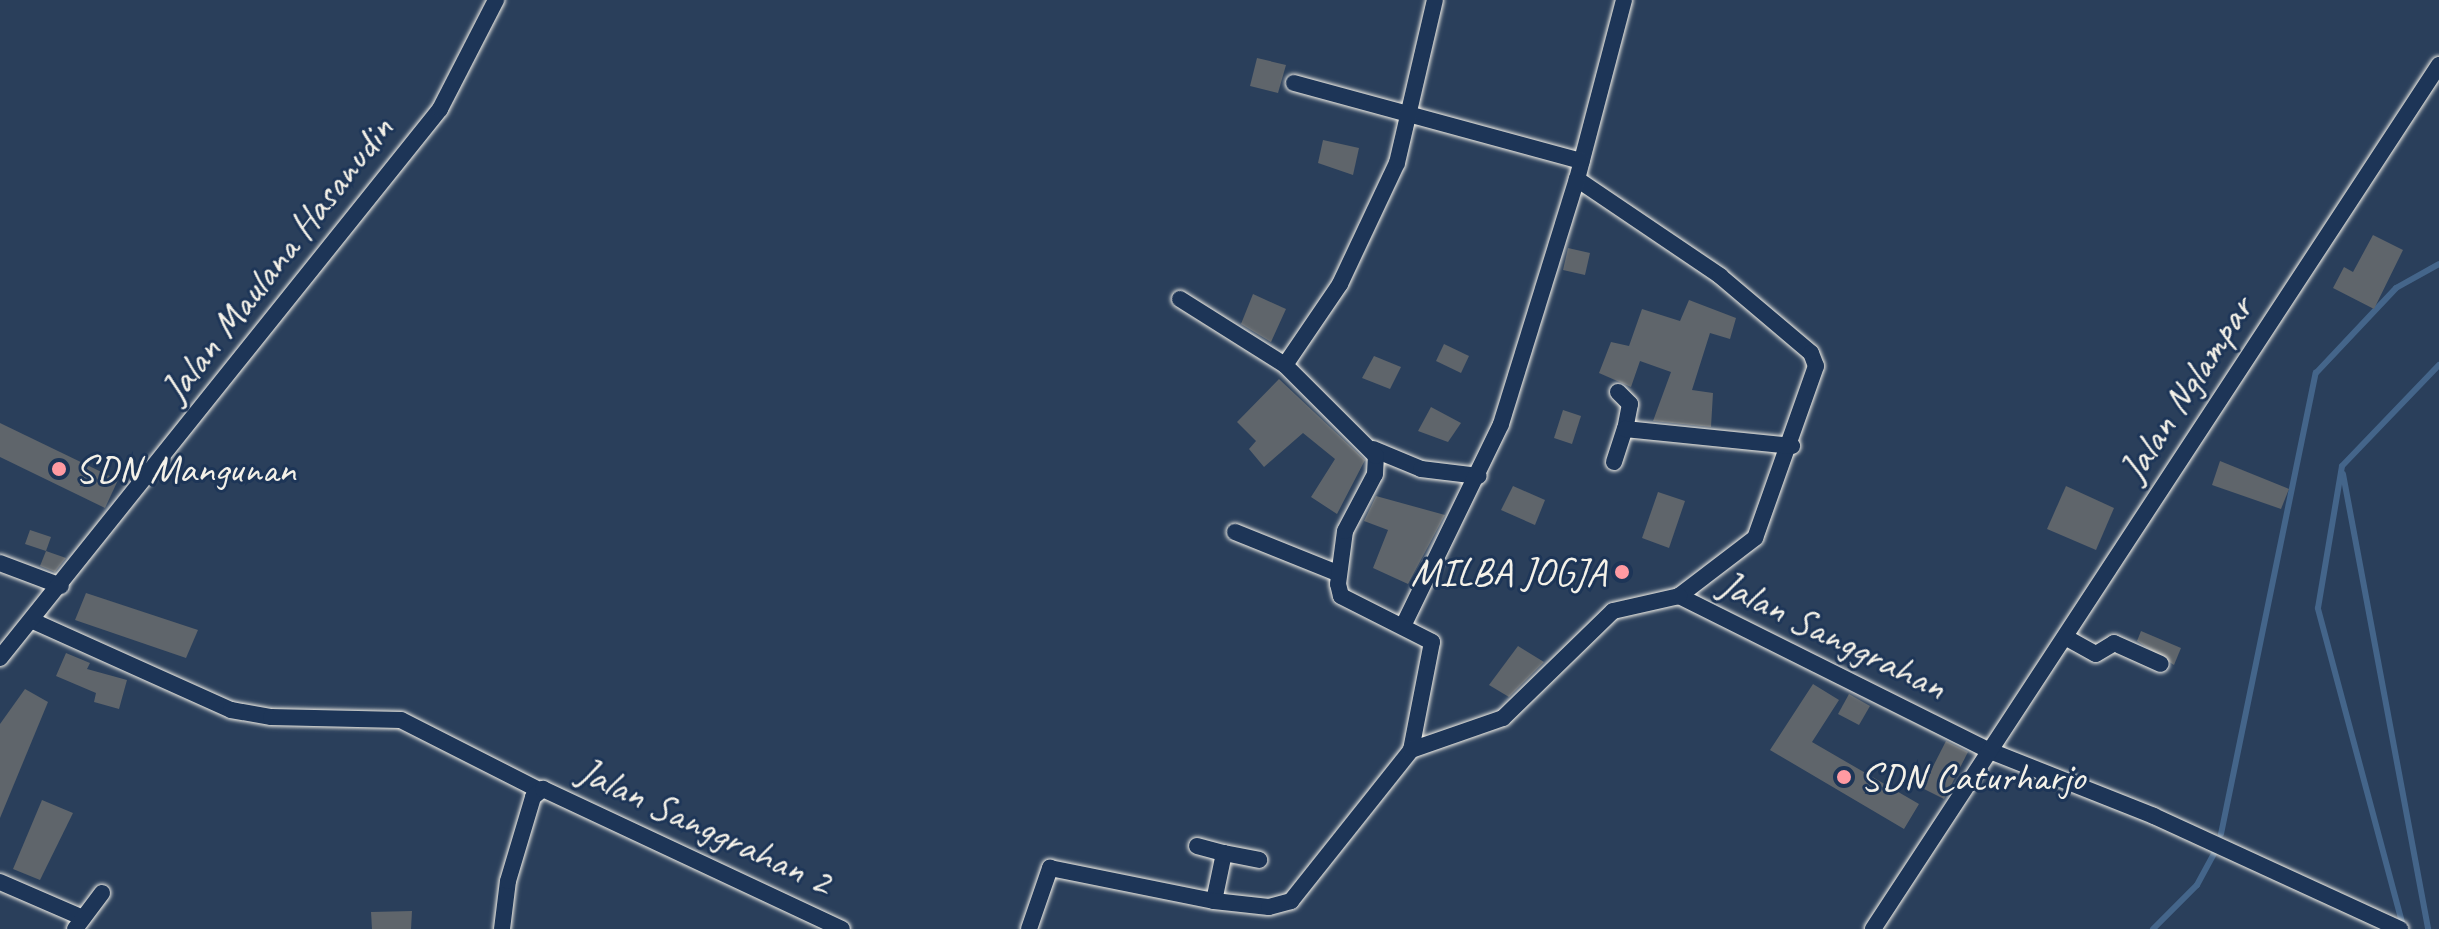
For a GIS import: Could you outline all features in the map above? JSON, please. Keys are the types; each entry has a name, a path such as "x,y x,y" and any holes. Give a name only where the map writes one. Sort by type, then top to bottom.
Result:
{"street":[{"name":"Jalan Maulana Hasanudin","path":"0,658 33,621 440,109 496,0"},
{"path":"1285,365 1340,284 1376,214 1397,163 1435,0"},
{"path":"1404,624 1479,476 1521,372 1582,161 1624,0"},
{"name":"Jalan Nglampar","path":"1873,929 2439,65"},
{"path":"1294,83 1582,161"},
{"name":"Jalan Sanggrahan","path":"1577,179 1720,276 1811,353 1815,383 1755,538 1679,596 1990,751 2154,816 2400,929"},
{"path":"1180,299 1285,365 1373,449 1421,469 1479,476"},
{"path":"1614,462 1630,404 1618,392"},
{"path":"1625,429 1792,446"},
{"path":"1029,929 1050,868 1214,901 1269,907 1291,901 1411,750 1434,653 1423,633 1341,596 1337,573 1345,531 1375,474 1373,449"},
{"path":"1235,532 1337,573"},
{"path":"0,563 61,586"},
{"path":"1411,750 1503,718 1613,611 1679,596"},
{"path":"33,621 231,710 271,717 401,720 539,790"},
{"path":"0,629 18,637"},
{"path":"2065,637 2096,654 2114,643 2161,664"},
{"name":"Jalan Sanggrahan 2","path":"502,929 508,881 539,790 842,929"},
{"path":"1197,846 1259,860"},
{"path":"1214,901 1224,853"},
{"path":"0,882 79,924 102,893"}],"building":[{"path":"1257,58 1286,65 1278,93 1250,86"},
{"path":"1323,140 1359,148 1353,175 1318,163"},
{"path":"2373,235 2403,250 2374,309 2333,288 2344,267 2353,272"},
{"path":"1568,248 1590,253 1585,275 1563,270"},
{"path":"1253,294 1286,309 1271,342 1241,324"},
{"path":"1689,300 1736,318 1730,339 1710,333 1692,390 1713,393 1711,427 1653,421 1671,372 1640,361 1631,387 1599,373 1611,342 1629,346 1642,309 1680,321"},
{"path":"1444,344 1469,356 1461,373 1436,361"},
{"path":"1374,356 1401,367 1390,389 1362,378"},
{"path":"1279,379 1365,460 1337,514 1311,497 1335,459 1303,433 1264,467 1249,449 1256,441 1237,422"},
{"path":"1431,407 1461,423 1448,442 1418,431"},
{"path":"1563,410 1581,416 1572,444 1554,438"},
{"name":"SDN Mangunan","path":"0,423 118,480 105,508 0,457"},
{"path":"2220,461 2289,489 2281,509 2212,485"},
{"path":"1513,486 1545,500 1535,525 1501,510"},
{"path":"2066,486 2114,508 2096,550 2047,529"},
{"path":"1658,492 1685,501 1669,548 1642,538"},
{"path":"1376,496 1445,515 1408,584 1373,568 1388,530 1364,521"},
{"path":"30,530 51,537 46,551 25,544"},
{"path":"46,551 66,558 55,572 40,566"},
{"path":"86,593 198,630 186,658 75,620"},
{"path":"2141,631 2181,648 2174,665 2137,641"},
{"path":"1518,646 1544,662 1509,697 1489,685"},
{"path":"66,653 90,663 87,669 127,680 119,709 94,702 96,693 56,676"},
{"name":"SDN Caturharjo","path":"1813,684 1839,700 1812,742 1919,804 1904,829 1770,750"},
{"path":"25,689 48,702 0,818 0,724"},
{"name":"SDN Caturharjo","path":"1849,694 1870,706 1859,725 1838,714"},
{"name":"SDN Caturharjo","path":"1946,741 1968,752 1944,799 1922,788"},
{"path":"42,800 73,813 40,880 13,869"},
{"path":"412,911 411,929 372,929 371,912"}],"waterway":[{"path":"2221,834 2316,373 2396,288 2439,264"},
{"path":"2403,926 2318,608 2342,466 2439,365"},
{"path":"2343,474 2428,929"},
{"path":"2153,929 2197,885 2217,848"}],"place":[{"name":"SDN Mangunan","path":"59,469"},
{"name":"MILBA JOGJA","path":"1622,572"},
{"name":"SDN Caturharjo","path":"1844,777"}]}
